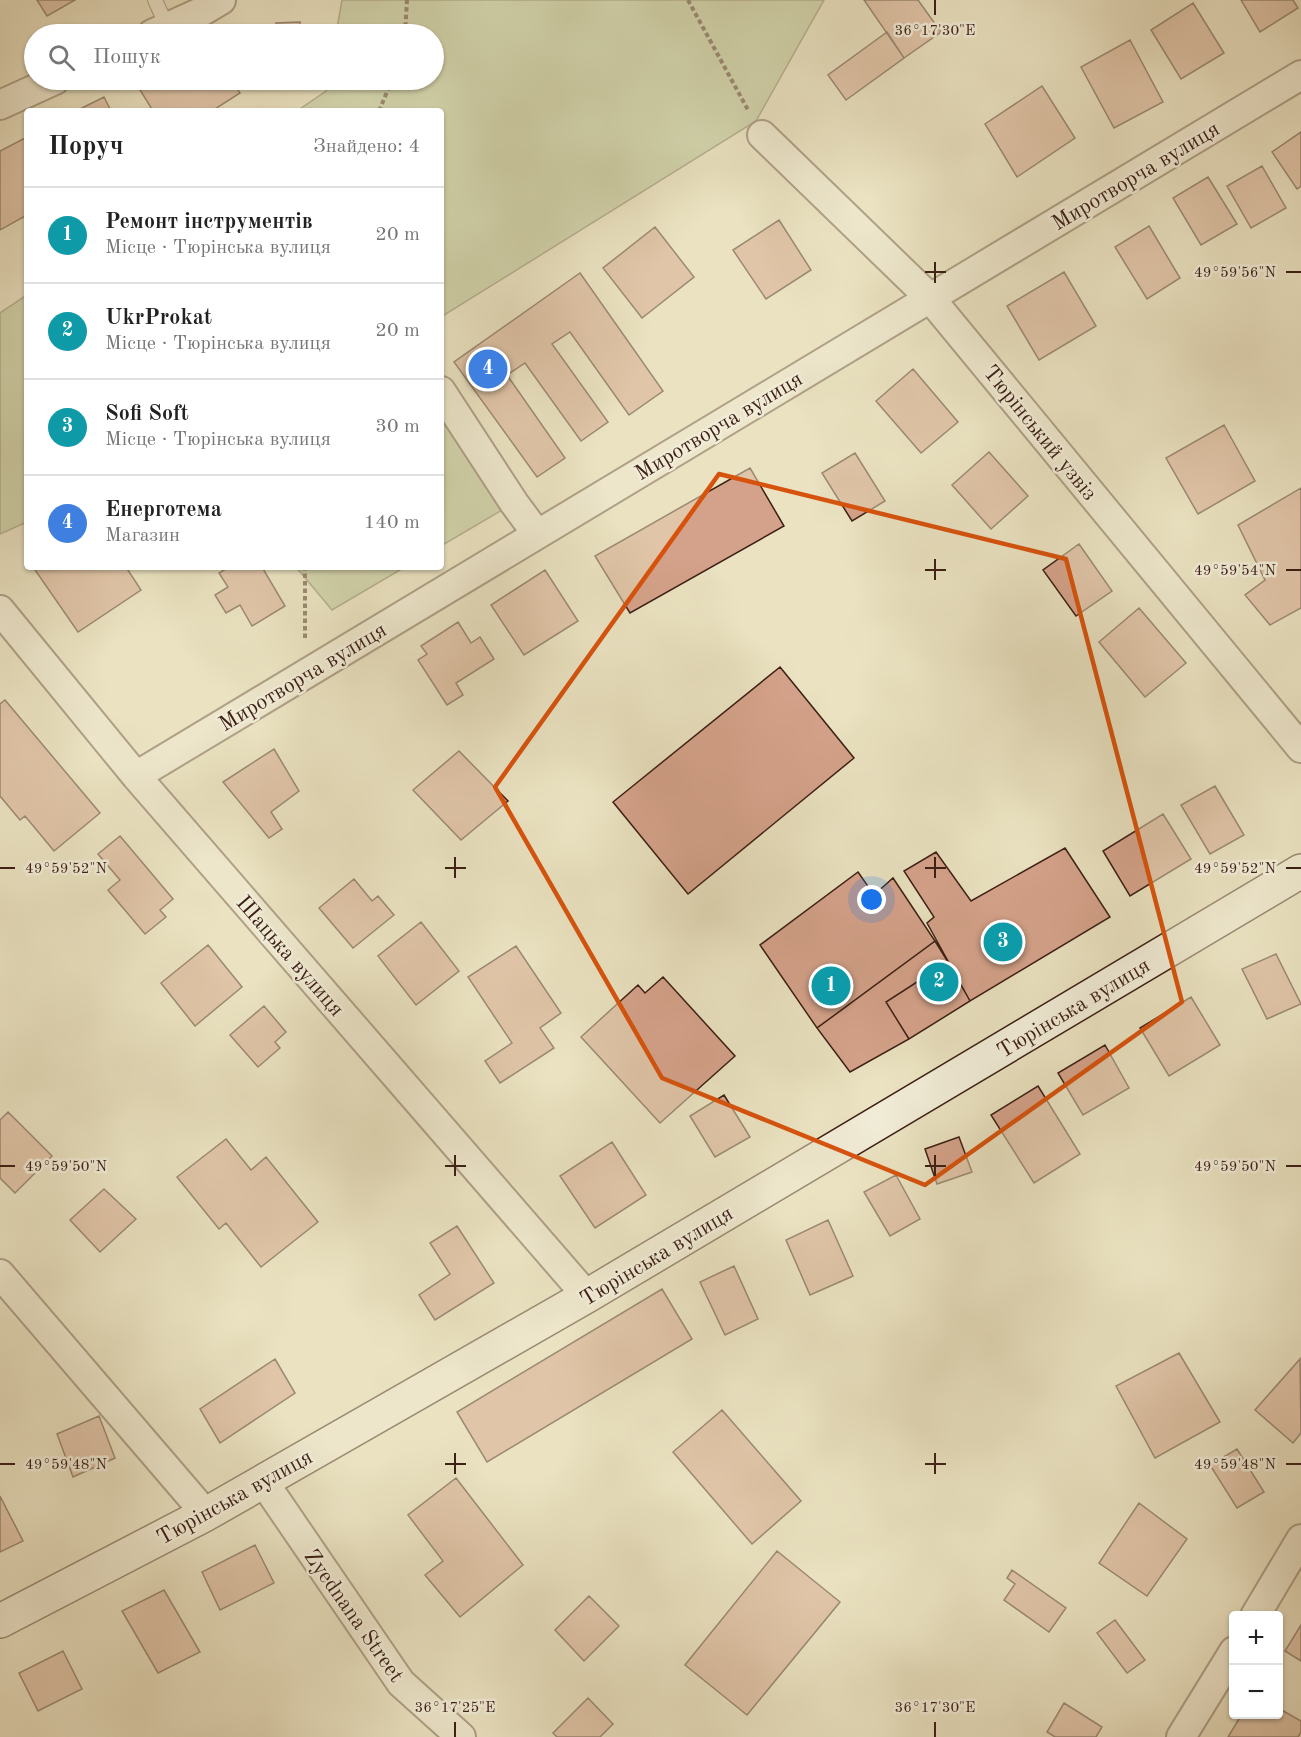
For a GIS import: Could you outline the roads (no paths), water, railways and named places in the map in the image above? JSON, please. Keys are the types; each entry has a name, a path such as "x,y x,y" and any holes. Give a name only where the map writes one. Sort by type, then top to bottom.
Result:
{"main road":[{"name":"Тюрінська вулиця","path":"0,1621 206,1514 587,1296 1301,871"}],"street":[{"path":"175,24 221,0"},
{"name":"Миротворча вулиця","path":"136,776 1301,75"},
{"path":"0,105 33,90"},
{"name":"Тюрінський узвіз","path":"762,135 930,298 1301,748"},
{"path":"444,396 514,503 537,534"},
{"name":"Шацька вулиця","path":"0,610 136,776 587,1296"},
{"path":"0,1274 206,1514"},
{"name":"Zyednana Street","path":"263,1481 401,1683 461,1737"},
{"path":"1258,1611 1301,1539"},
{"path":"1181,1737 1229,1658"}],"lane":[{"path":"155,0 159,24"}],"place":[{"name":"Енерготема","path":"488,369"},
{"name":"Sofi Soft","path":"1003,942"},
{"name":"UkrProkat","path":"939,982"},
{"name":"Ремонт інструментів","path":"831,986"}]}
